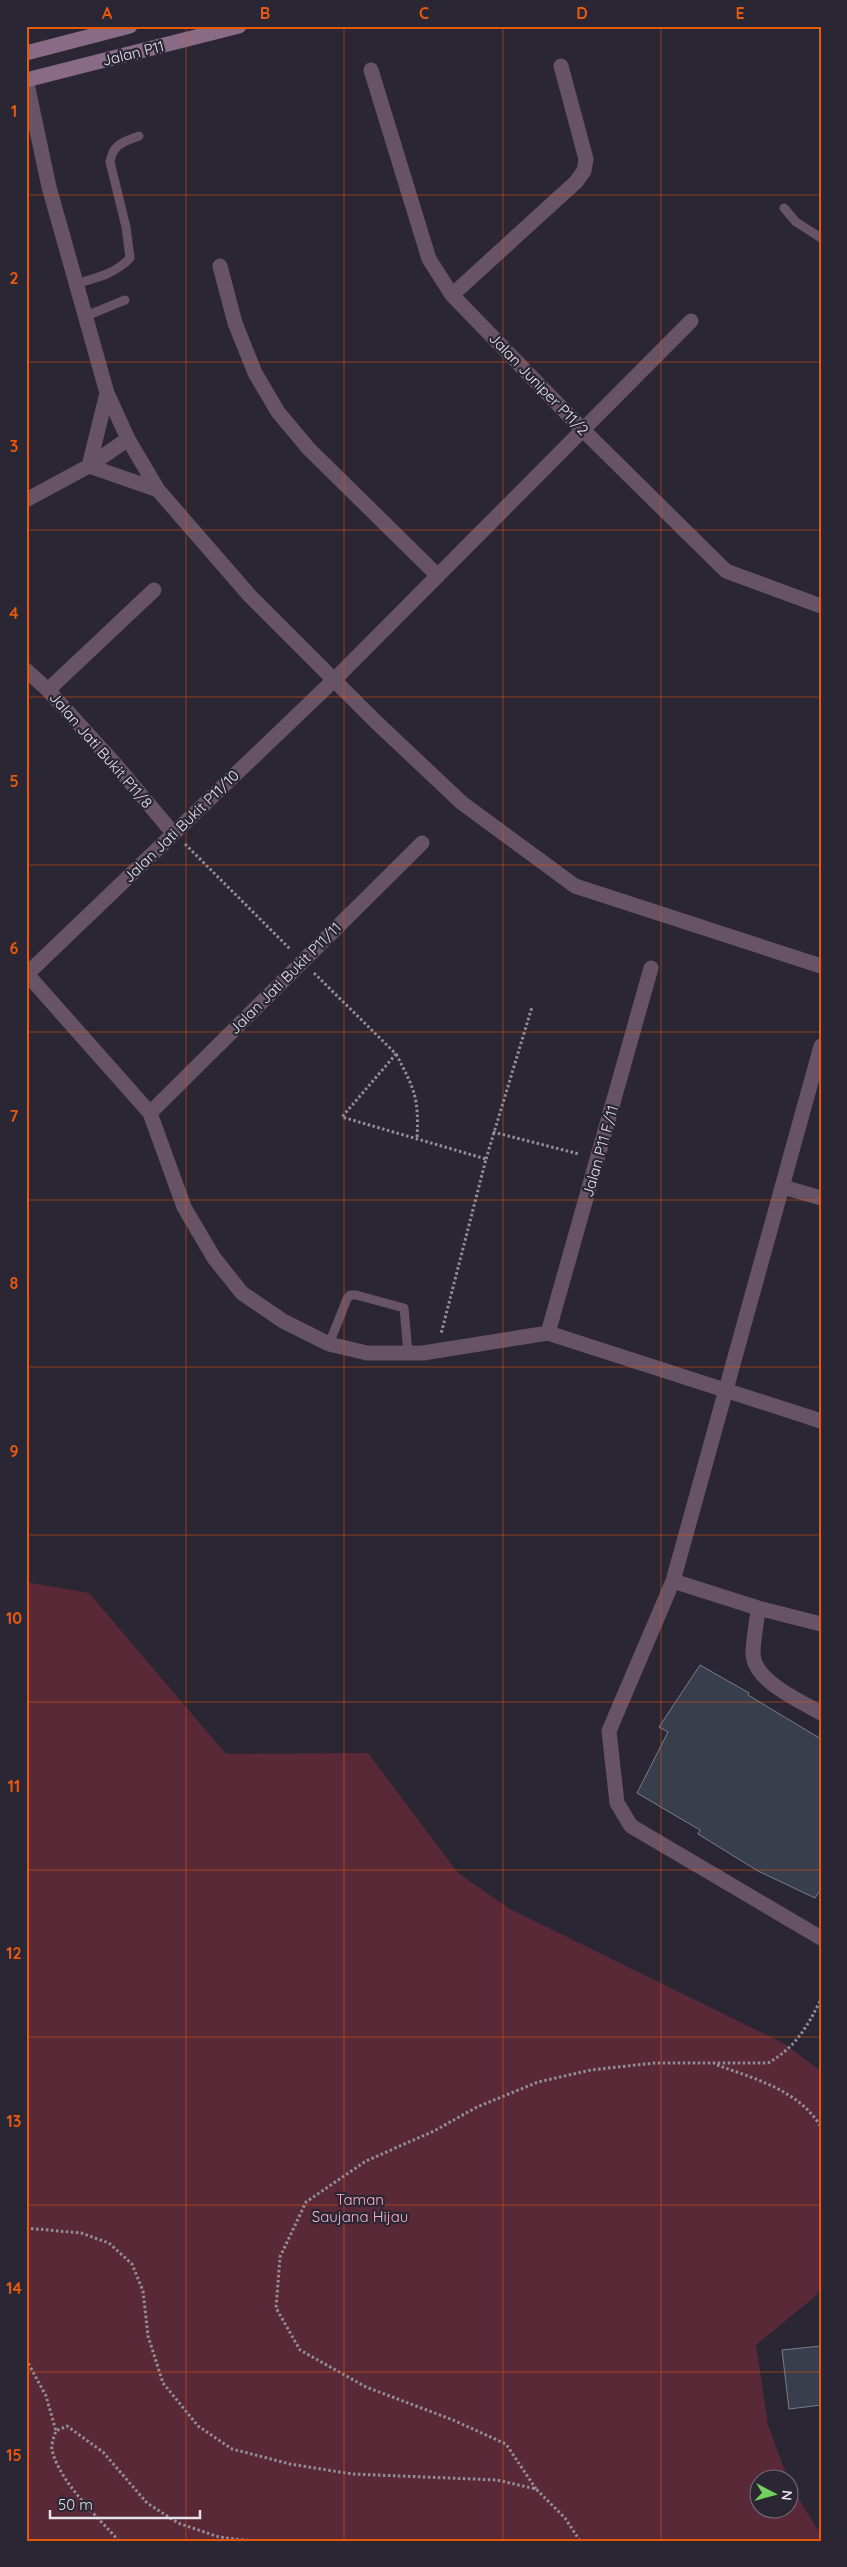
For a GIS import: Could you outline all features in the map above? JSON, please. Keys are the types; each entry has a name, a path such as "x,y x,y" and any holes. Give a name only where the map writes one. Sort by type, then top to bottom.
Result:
{"main road":[{"name":"Jalan P11","path":"26,53 130,26"},
{"name":"Jalan P11","path":"26,80 239,26"}],"street":[{"path":"452,295 576,182 584,171 586,159 561,66"},
{"name":"Jalan Juniper P11/2","path":"371,70 429,260 452,295 583,430 726,571 821,606"},
{"path":"26,80 49,187 108,393 128,439 158,490 250,596 374,720 462,803 575,886 821,966"},
{"path":"220,266 235,323 255,373 278,412 308,448 438,576"},
{"name":"Jalan Jati Bukit P11/10","path":"27,973 335,679 691,321"},
{"path":"89,466 108,393"},
{"path":"26,500 89,466 128,439"},
{"path":"89,466 158,490"},
{"path":"48,690 154,590"},
{"name":"Jalan Jati Bukit P11/8","path":"26,670 48,690 173,833"},
{"name":"Jalan Jati Bukit P11/11","path":"150,1113 302,960 422,844"},
{"name":"Jalan P11 F/11","path":"548,1333 651,968"},
{"path":"27,973 150,1113 184,1207 214,1258 242,1293 283,1321 329,1344 367,1353 436,1351 548,1333 821,1421"},
{"path":"821,1046 673,1581 609,1731 617,1803 631,1826 821,1938"},
{"path":"783,1187 821,1198"},
{"path":"673,1581 758,1608 821,1624"},
{"path":"758,1608 753,1656 758,1670 770,1682 821,1713"}],"lane":[{"path":"76,284 108,275 121,267 130,258 126,227 110,162 112,152 117,144 139,136"},
{"path":"784,208 796,222 821,238"},
{"path":"86,316 125,300"},
{"path":"329,1344 347,1299 350,1295 356,1295 404,1308 408,1353"}],"path":[{"path":"173,833 396,1054 413,1086 418,1101 417,1139"},
{"path":"436,1351 493,1132 532,1007"},
{"path":"396,1054 342,1117 486,1159"},
{"path":"493,1132 579,1154"},
{"path":"580,2541 565,2518 536,2489 506,2444 453,2420 366,2387 300,2350 276,2308 280,2257 306,2202 366,2160 434,2131 478,2107 538,2082 591,2070 654,2063 768,2063 783,2055 806,2030 821,1999"},
{"path":"713,2064 779,2088 813,2114 821,2127"},
{"path":"26,2228 81,2233 109,2243 132,2264 143,2291 148,2336 163,2383 198,2426 232,2449 290,2464 352,2474 497,2480 536,2489"},
{"path":"26,2359 46,2396 56,2431 52,2449 63,2472 79,2497 120,2541"},
{"path":"56,2431 67,2426 103,2452 148,2503 178,2523 219,2536 252,2541"}],"green space":[{"name":"Taman Saujana Hijau","path":"26,1582 89,1593 226,1754 368,1753 458,1873 510,1909 783,2043 821,2071 821,2284 817,2295 756,2345 768,2425 785,2470 750,2470 750,2520 800,2520 800,2500 821,2535 821,2541 26,2541"}],"building":[{"path":"700,1665 749,1693 748,1695 821,1739 821,1889 815,1898 758,1871 698,1834 700,1830 637,1793 668,1732 659,1727"},
{"path":"821,2346 821,2405 789,2409 782,2350"}]}
